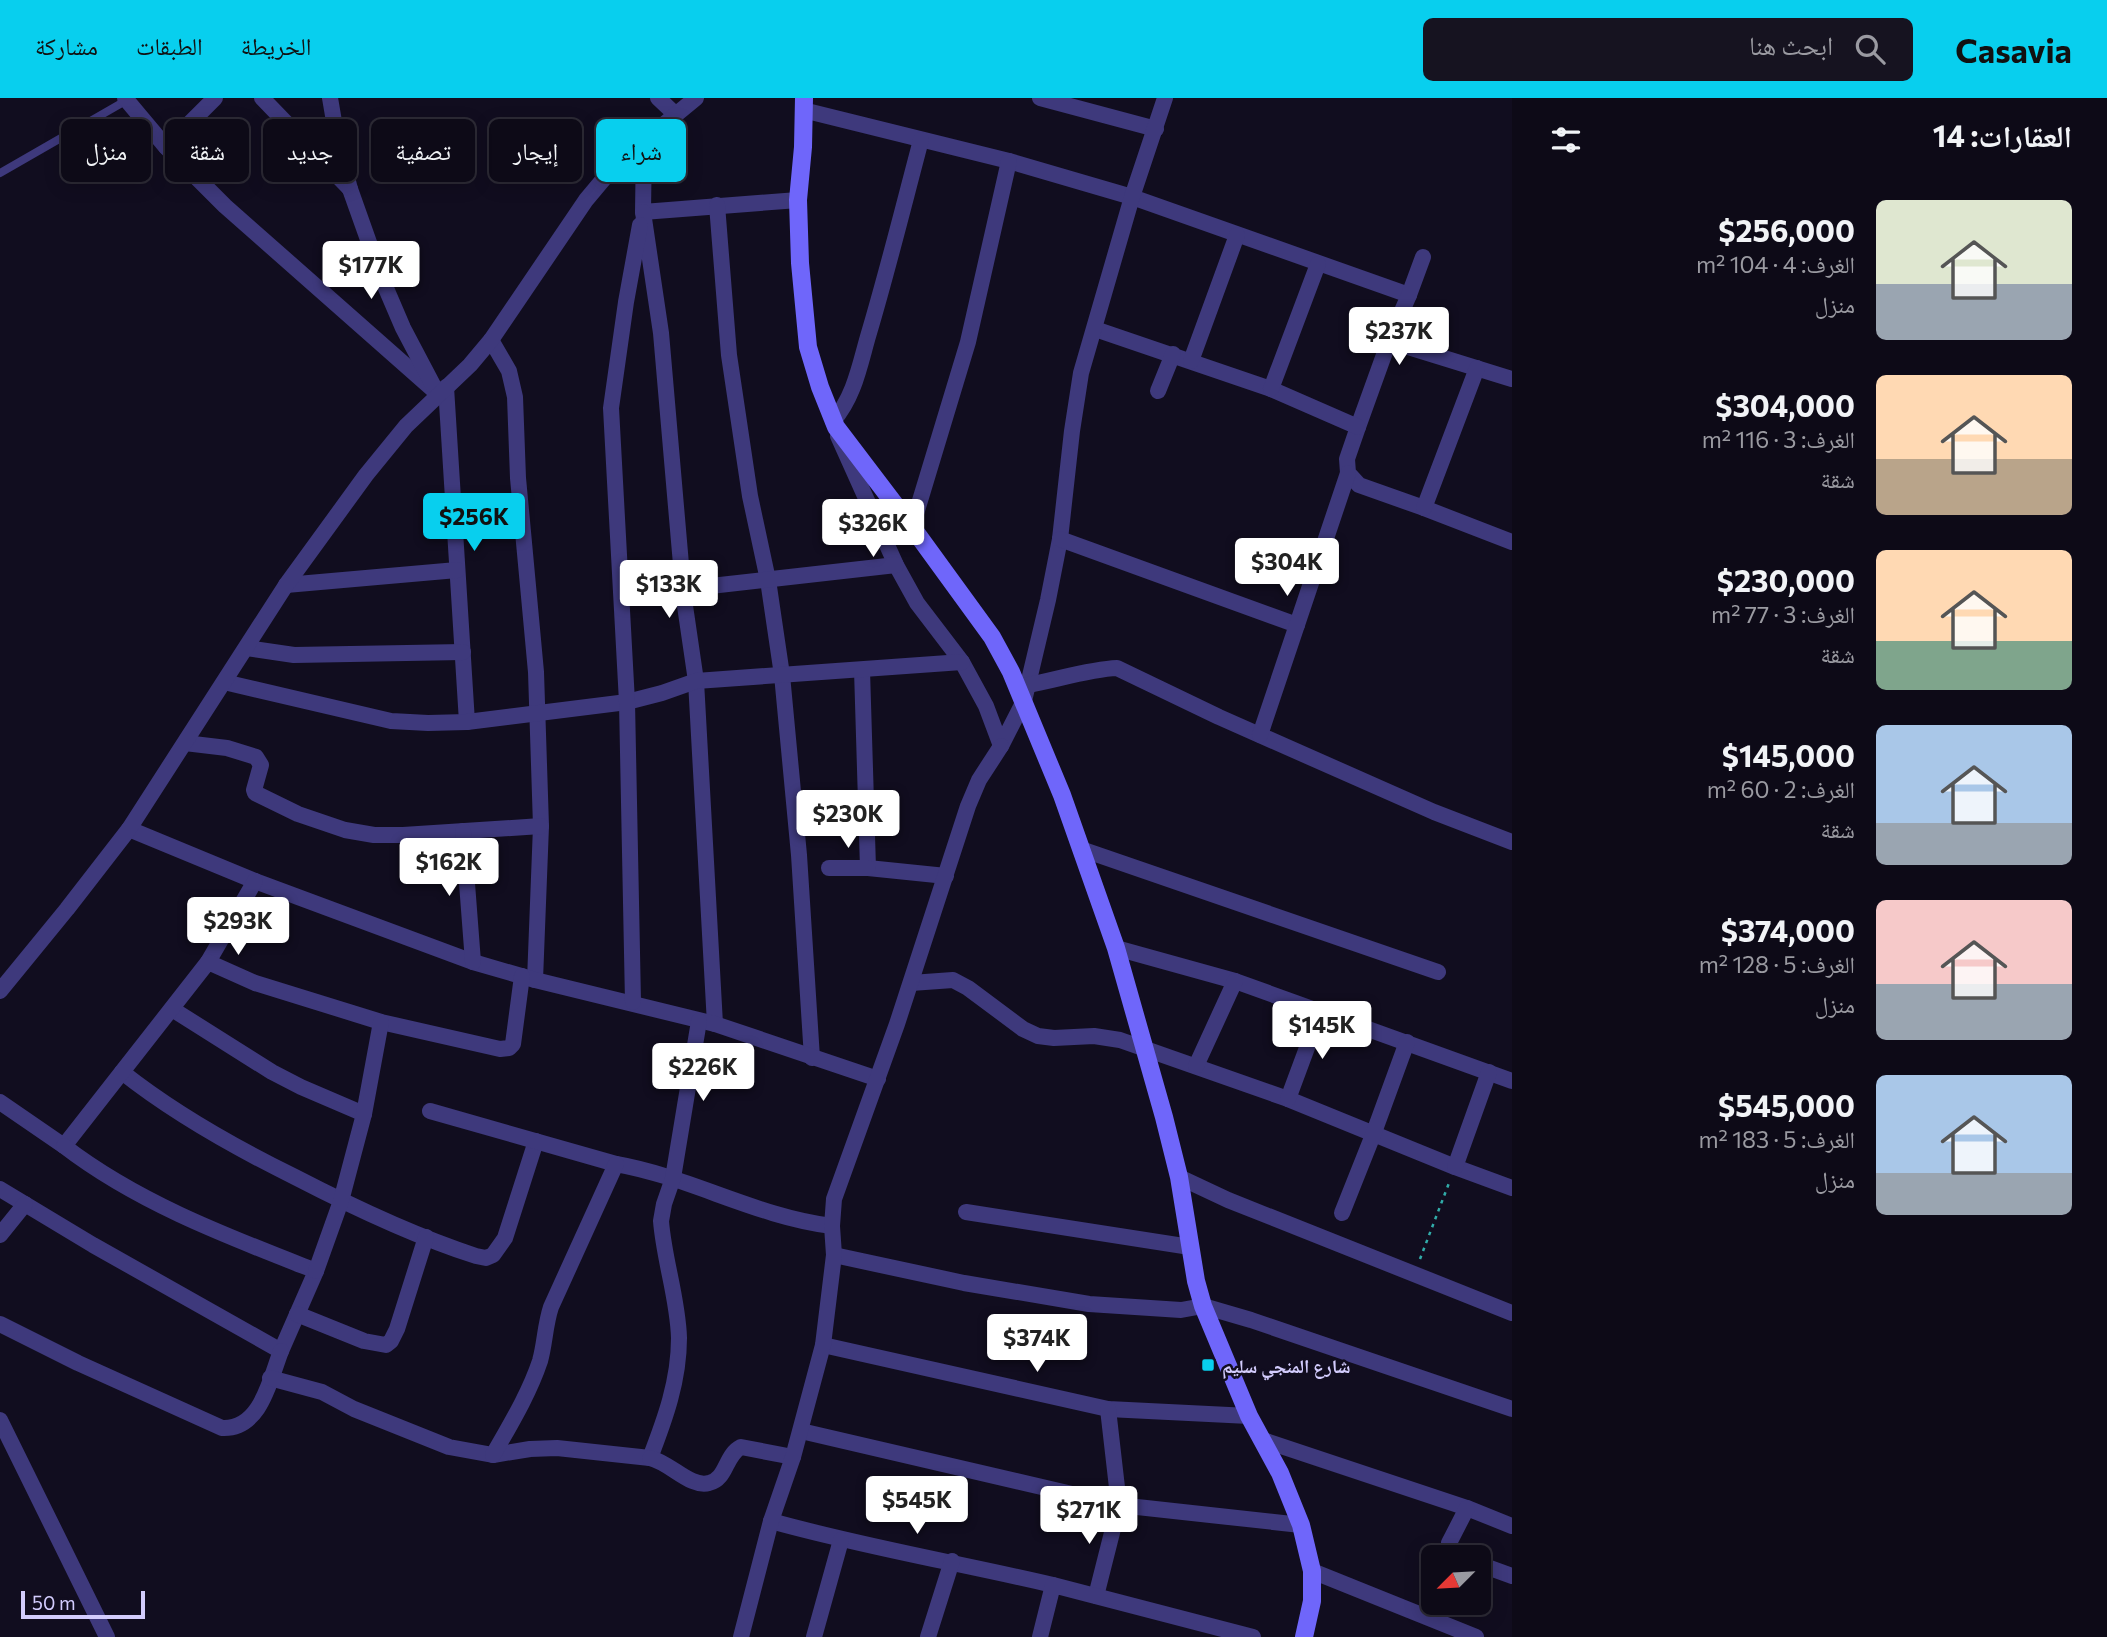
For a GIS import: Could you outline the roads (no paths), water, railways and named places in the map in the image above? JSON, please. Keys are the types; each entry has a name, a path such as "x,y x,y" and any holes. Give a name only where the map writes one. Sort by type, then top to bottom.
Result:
{"street":[{"path":"194,119 215,98"},
{"path":"262,98 350,189"},
{"path":"330,98 350,189 392,303 442,390 467,722"},
{"path":"658,98 675,114"},
{"path":"669,119 696,98"},
{"path":"1040,98 1156,129"},
{"path":"741,1637 771,1521 801,1432 823,1345 834,1255 832,1209 837,1188 911,983 968,806 1026,693 1060,539 1080,373 1132,197 1165,98"},
{"path":"126,99 165,146"},
{"path":"1001,746 986,706 962,662 917,603 896,565 834,424 808,347 800,263 798,200 803,146 803,104 920,140 1009,161 1132,197 1409,296"},
{"path":"834,424 851,393 880,298 920,140"},
{"path":"912,527 968,342 1009,161"},
{"path":"202,182 235,214 442,390"},
{"path":"0,991 68,909 129,829 286,585 366,475 406,426 470,365 491,340 601,182"},
{"path":"643,182 643,212 661,333 684,589 696,681 707,1023 661,1221 679,1337 677,1368 668,1412 649,1458"},
{"path":"643,212 798,200"},
{"path":"717,205 729,355 750,496 768,580 782,675 800,855 812,1058"},
{"path":"633,1002 628,702 611,408 626,302 643,212"},
{"path":"1191,361 1237,235"},
{"path":"1260,735 1348,473 1348,459 1358,427 1423,257"},
{"path":"1271,390 1318,264"},
{"path":"1095,329 1271,390 1358,427"},
{"path":"208,962 233,975 277,991 381,1022 500,1049 509,1048 513,1044 529,978 541,826 536,672 518,478 515,397 503,358 491,340"},
{"path":"1389,341 1512,379"},
{"path":"1158,391 1173,354"},
{"path":"1424,508 1477,368"},
{"path":"834,424 992,637 1026,693 1116,948 1145,1048 1179,1177 1203,1307 1249,1416 1280,1473 1301,1525 1312,1571 1312,1601 1304,1637"},
{"path":"1348,473 1359,485 1511,540"},
{"path":"1060,539 1297,625"},
{"path":"684,589 896,565"},
{"path":"286,585 457,570"},
{"path":"247,648 293,655 463,652"},
{"path":"224,682 391,721 467,722 628,702 696,681 962,662"},
{"path":"1026,693 1101,668 1117,668 1434,812 1512,842"},
{"path":"862,670 867,868"},
{"path":"185,743 227,748 256,757 261,765 255,793 298,814 345,830 374,835 541,826"},
{"path":"129,829 255,881 473,962 707,1023 878,1079"},
{"path":"463,831 473,962"},
{"path":"1081,849 1438,972"},
{"path":"829,869 867,868 946,876"},
{"path":"64,1146 208,962 255,881"},
{"path":"1116,948 1234,981 1321,1010 1512,1081"},
{"path":"911,983 953,980 960,982 1023,1029 1038,1036 1107,1037 1145,1048 1288,1099 1512,1188"},
{"path":"1196,1066 1234,981"},
{"path":"172,1009 272,1072 364,1114"},
{"path":"1288,1099 1321,1010"},
{"path":"0,1324 78,1363 222,1428 237,1427 249,1419 260,1405 316,1271 341,1201 364,1114 381,1022"},
{"path":"1342,1213 1407,1042"},
{"path":"122,1072 181,1115 246,1153 341,1201 426,1237 485,1258 493,1255 505,1238 536,1141"},
{"path":"1455,1167 1489,1072"},
{"path":"0,1102 119,1184 209,1227 316,1271"},
{"path":"429,1111 673,1178 796,1220 832,1226"},
{"path":"494,1455 532,1383 542,1352 551,1307 616,1164"},
{"path":"1179,1177 1228,1200 1512,1313"},
{"path":"0,1189 281,1351"},
{"path":"0,1235 24,1204"},
{"path":"966,1212 1190,1247"},
{"path":"297,1314 364,1341 386,1345 391,1342 397,1329 426,1237"},
{"path":"834,1255 964,1283 1089,1304 1187,1310 1203,1307 1251,1320 1512,1409"},
{"path":"823,1345 1108,1409 1249,1416"},
{"path":"270,1378 322,1392 366,1414 449,1447 494,1455 556,1448 649,1458 660,1461 701,1485 719,1478 731,1455 741,1447 793,1457"},
{"path":"1096,1596 1119,1505 1108,1409"},
{"path":"0,1420 107,1637"},
{"path":"801,1432 1119,1505 1301,1525"},
{"path":"1262,1440 1467,1508 1512,1526"},
{"path":"1450,1545 1467,1508"},
{"path":"771,1521 841,1541 952,1561 1053,1585 1253,1637"},
{"path":"814,1637 841,1541"},
{"path":"928,1637 952,1561"},
{"path":"1491,1568 1512,1576"},
{"path":"1312,1571 1476,1637"},
{"path":"1040,1637 1053,1585"}],"lane":[{"path":"0,173 126,99"}],"place":[{"name":"شارع المنجي سليم","path":"1208,1365"}]}
